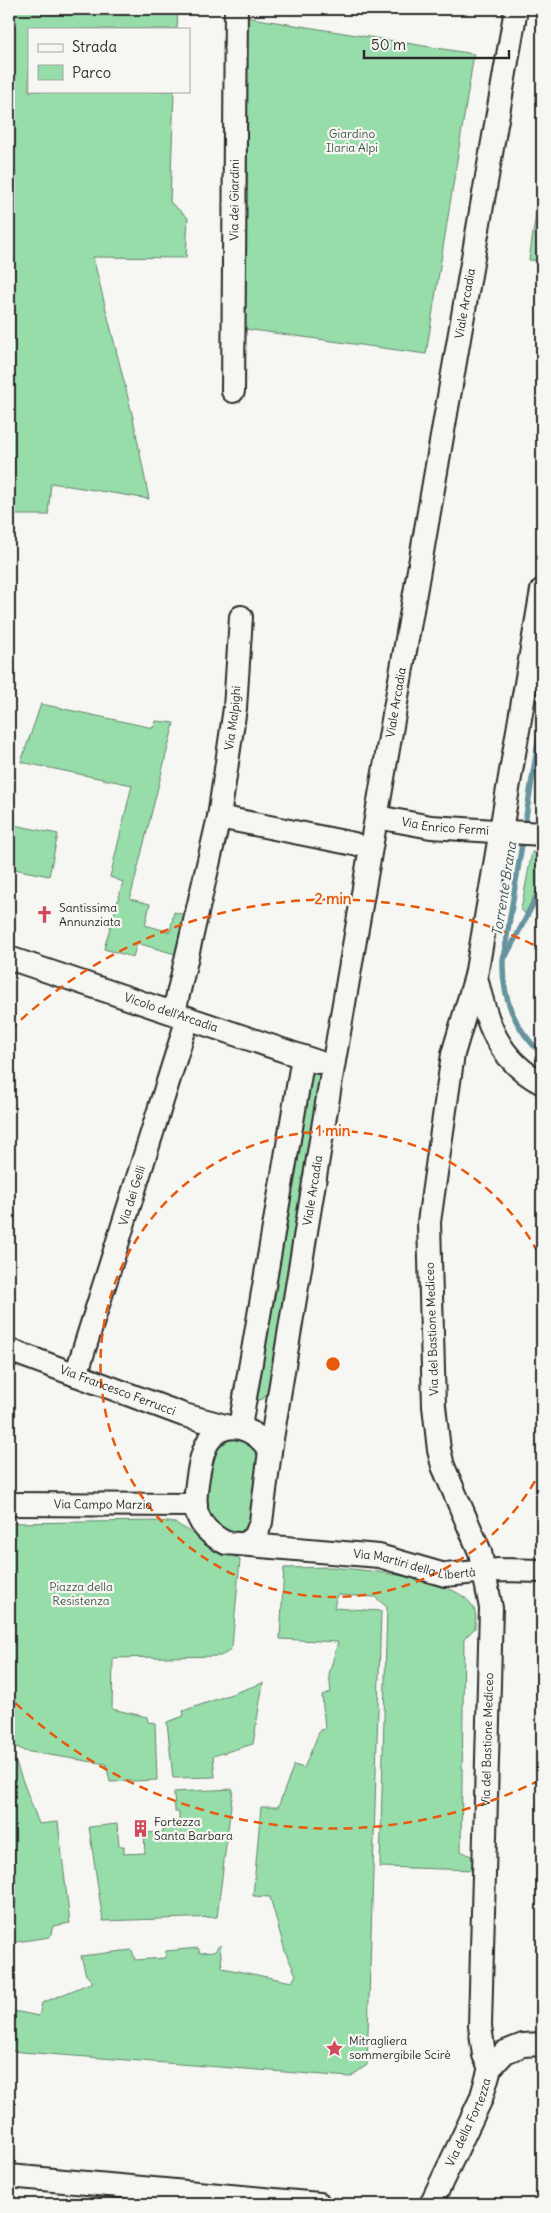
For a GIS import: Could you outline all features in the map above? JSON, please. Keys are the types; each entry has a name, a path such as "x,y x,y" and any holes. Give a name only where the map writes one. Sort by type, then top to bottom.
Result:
{"street":[{"name":"Via dei Giardini","path":"233,391 236,9"},
{"name":"Viale Arcadia","path":"270,1451 333,1067 516,9"},
{"name":"Via del Bastione Mediceo","path":"490,2068 484,2054 480,2026 492,1623 486,1572 476,1539 442,1466 439,1450 434,1406 428,1222 453,1054 476,976 506,832 542,590"},
{"name":"Via Malpighi","path":"181,1015 220,817 235,708 241,618"},
{"path":"220,817 354,844"},
{"name":"Via Enrico Fermi","path":"377,817 431,827 542,834"},
{"name":"Vicolo dell'Arcadia","path":"9,958 333,1067"},
{"path":"476,976 484,1013 493,1035 519,1067 542,1083"},
{"name":"Via dei Gelli","path":"76,1376 181,1015"},
{"path":"237,1427 303,1057"},
{"name":"Via Francesco Ferrucci","path":"9,1350 184,1415 237,1427"},
{"path":"237,1427 263,1440 270,1451 264,1508 259,1531 245,1544 226,1542 217,1538 201,1522 196,1505 199,1471 207,1444 220,1430 237,1427 278,1397"},
{"name":"Via Campo Marzio","path":"9,1504 196,1505"},
{"path":"264,1508 268,1529 275,1539 288,1548"},
{"name":"Via Martiri della Libertà","path":"245,1544 380,1556 406,1562 445,1575 499,1570 542,1571"},
{"name":"Via della Fortezza","path":"431,2204 481,2100 490,2068 505,2052 523,2046 542,2044"},
{"path":"9,2176 319,2204"}],"green space":[{"path":"9,9 178,9 177,28 28,28 28,92 174,92 170,202 188,218 186,258 93,257 133,418 149,499 51,483 48,515 9,515"},
{"name":"Giardino Ilaria Alpi","path":"245,17 474,54 426,354 245,329 247,180"},
{"path":"542,174 542,261 529,260"},
{"path":"41,704 153,728 156,721 174,723 130,899 150,904 145,925 170,932 174,912 192,917 182,956 137,943 133,957 104,949 123,882 110,877 132,785 21,762"},
{"path":"9,824 58,834 49,876 9,868"},
{"path":"532,852 542,853 542,880 525,914 521,909"},
{"path":"309,1063 319,1071 320,1076 271,1387 263,1399 253,1401"},
{"path":"237,1437 259,1449 251,1519 245,1533 226,1535 205,1511 208,1477 213,1457 218,1449 226,1442"},
{"name":"Piazza della Resistenza","path":"159,1521 175,1523 240,1560 232,1646 228,1652 220,1656 113,1658 112,1709 147,1717 148,1722 155,1723 157,1780 110,1782 106,1764 24,1751 17,1747 11,1750 39,1824 58,1822 70,1923 53,1926 50,1937 9,1943 9,1523"},
{"path":"331,1567 386,1573 431,1582 450,1589 465,1598 474,1609 476,1616 475,1628 464,1639 461,1851 475,1858 474,1870 380,1867 387,1607 375,1597 337,1595 334,1608 381,1611 367,2065 350,2077 9,2051 9,2010 39,2016 42,2003 93,1982 86,1975 81,1956 132,1950 135,1960 165,1958 166,1951 198,1948 200,1953 214,1952 220,1945 222,1968 292,1982 296,1975 285,1951 270,1897 253,1896 261,1807 278,1807 294,1765 304,1768 320,1730 325,1729 322,1695 331,1692 329,1674 338,1642 280,1639 284,1568"},
{"path":"263,1683 253,1744 213,1756 215,1777 173,1778 167,1722 184,1716 183,1711"},
{"path":"233,1789 217,1917 103,1921 89,1827 117,1824 119,1846 124,1846 124,1854 145,1853 144,1833 163,1832 163,1824 179,1823 179,1812 175,1811 174,1792"}],"waterway":[{"name":"Torrente Brana","path":"524,829 542,718"},
{"name":"Torrente Brana","path":"523,838 503,960 503,974 508,1000 517,1023 532,1044 542,1054"},
{"path":"506,956 542,887"}],"place":[{"name":"Santissima Annunziata","path":"45,915"},
{"name":"Fortezza Santa Barbara","path":"140,1829"},
{"name":"Mitragliera sommergibile Scirè","path":"335,2048"}]}
